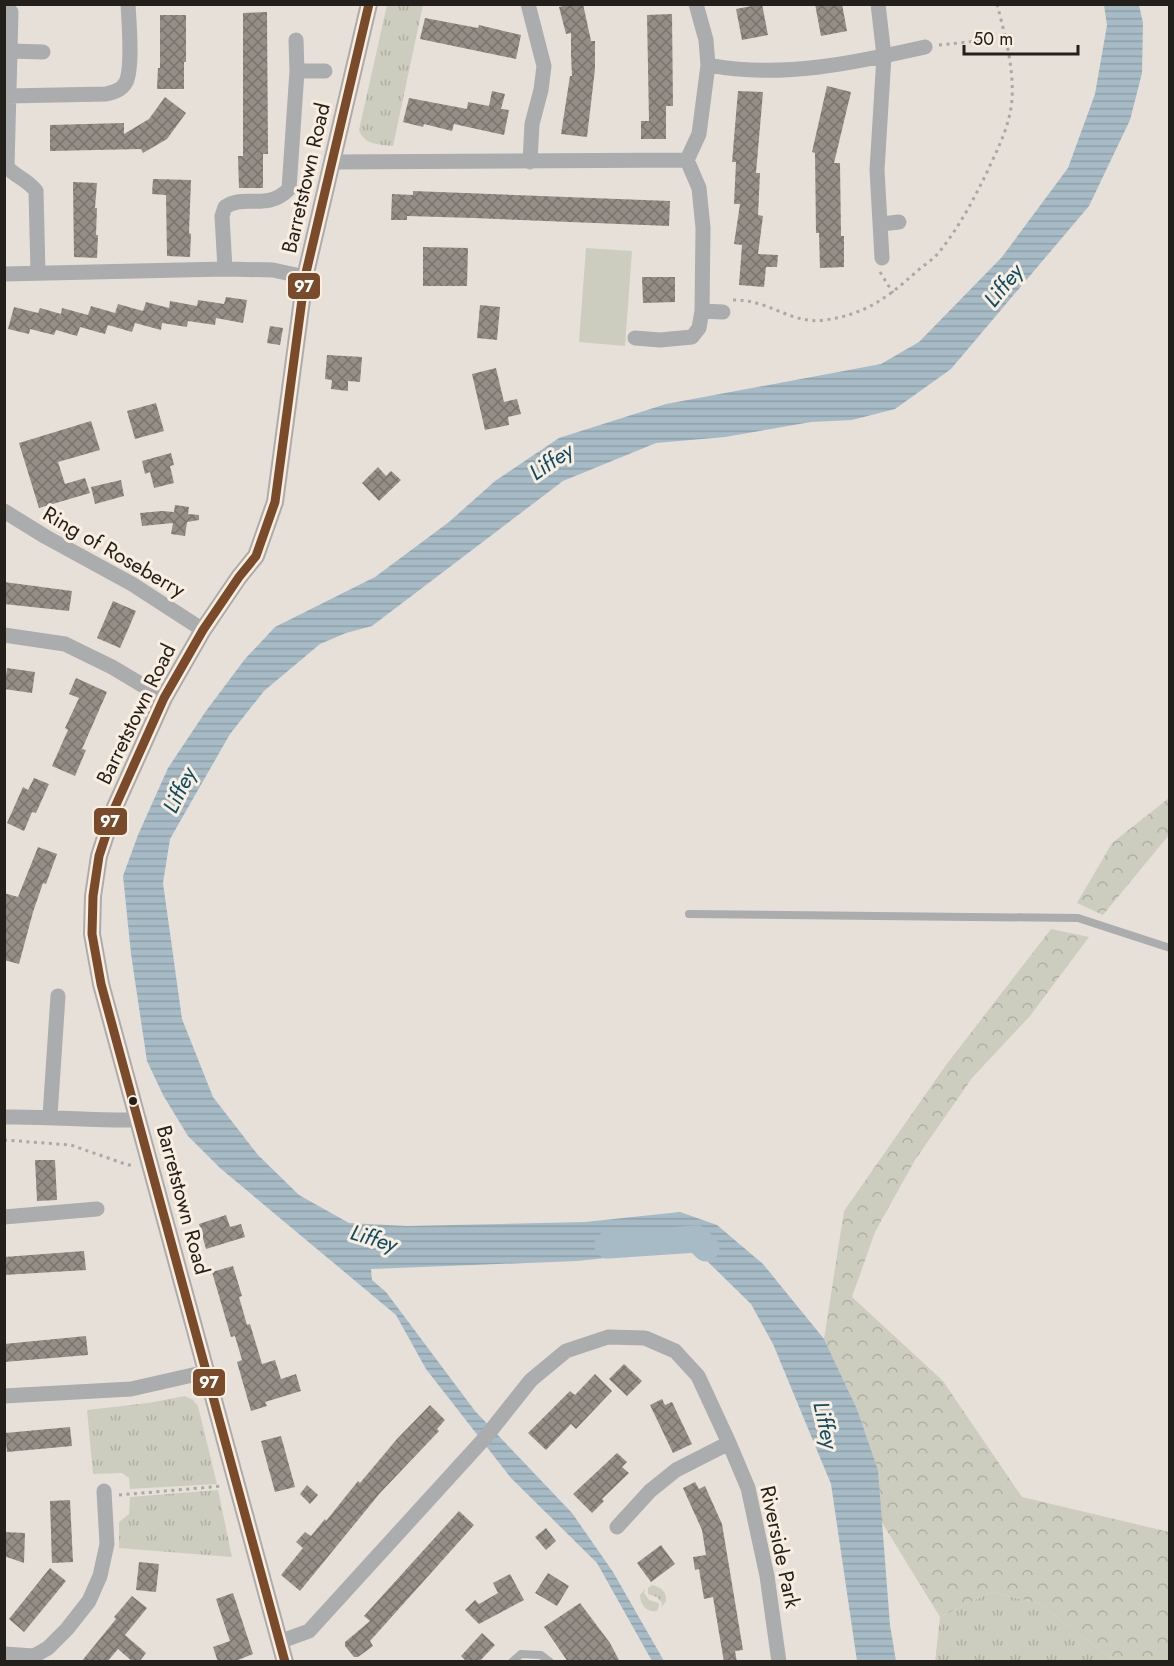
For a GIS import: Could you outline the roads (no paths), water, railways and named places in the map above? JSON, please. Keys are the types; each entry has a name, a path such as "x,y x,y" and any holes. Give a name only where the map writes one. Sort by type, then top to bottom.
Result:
{"street":[{"path":"8,96 106,94 119,90 126,82 129,66 128,4"},
{"name":"Barretstown Road","path":"285,1662 101,984 93,934 93,896 99,856 115,807 164,698 203,630 256,556 275,502 306,277 369,4"},
{"path":"528,4 544,66 541,90 532,124 530,162"},
{"path":"635,338 660,340 692,337 699,328 702,311 703,228 699,188 687,160 699,134 708,65 706,40 696,4"},
{"path":"878,4 884,56 877,170 882,258"},
{"path":"10,12 7,167 14,175 29,182 36,191 38,273"},
{"path":"225,269 222,216 225,207 232,202 272,201 289,189 297,71 296,40"},
{"path":"708,65 733,69 797,70 925,47"},
{"path":"10,51 43,52"},
{"path":"297,71 325,71"},
{"path":"333,162 687,160"},
{"path":"881,224 899,222"},
{"path":"4,274 225,269 273,270 306,277"},
{"path":"702,311 723,312"},
{"name":"Ring of Roseberry","path":"4,511 132,584 203,630"},
{"path":"4,635 65,644 112,667 164,698"},
{"path":"50,1116 58,996"},
{"path":"4,1117 50,1116 138,1120"},
{"path":"4,1217 97,1209"},
{"name":"Riverside Park","path":"279,1642 309,1631 483,1439 531,1380 566,1351 608,1337 645,1338 675,1351 698,1377 748,1488 767,1576 779,1662"},
{"path":"4,1396 131,1389 206,1372"},
{"path":"617,1527 650,1491 676,1470 729,1443"},
{"path":"4,1654 34,1656 48,1648 67,1629 89,1601 100,1576 107,1545 104,1493"}],"lane":[{"path":"689,914 1078,918 1170,948"},
{"path":"512,1662 521,1654 541,1655 550,1662"}],"water":[{"path":"1104,5 1139,5 1143,23 1142,73 1130,120 1089,206 951,369 895,409 852,420 811,422 725,437 656,443 563,481 372,626 346,633 320,644 264,691 230,734 170,839 163,883 182,1019 213,1097 258,1155 299,1195 349,1223 407,1226 585,1222 680,1212 717,1225 763,1264 824,1339 857,1409 878,1470 890,1625 896,1661 857,1661 831,1484 773,1344 751,1304 707,1261 665,1236 651,1239 625,1256 577,1261 371,1269 372,1280 386,1292 475,1411 572,1513 613,1572 664,1661 652,1661 597,1563 511,1478 426,1369 396,1315 220,1168 188,1136 163,1095 147,1061 131,954 123,876 138,835 168,768 206,711 245,659 275,627 375,577 449,522 495,481 559,438 666,404 881,364 919,342 1002,257 1068,168 1095,94 1107,25"}],"waterway":[{"name":"Liffey","path":"608,1245 697,1239 706,1248"}]}
